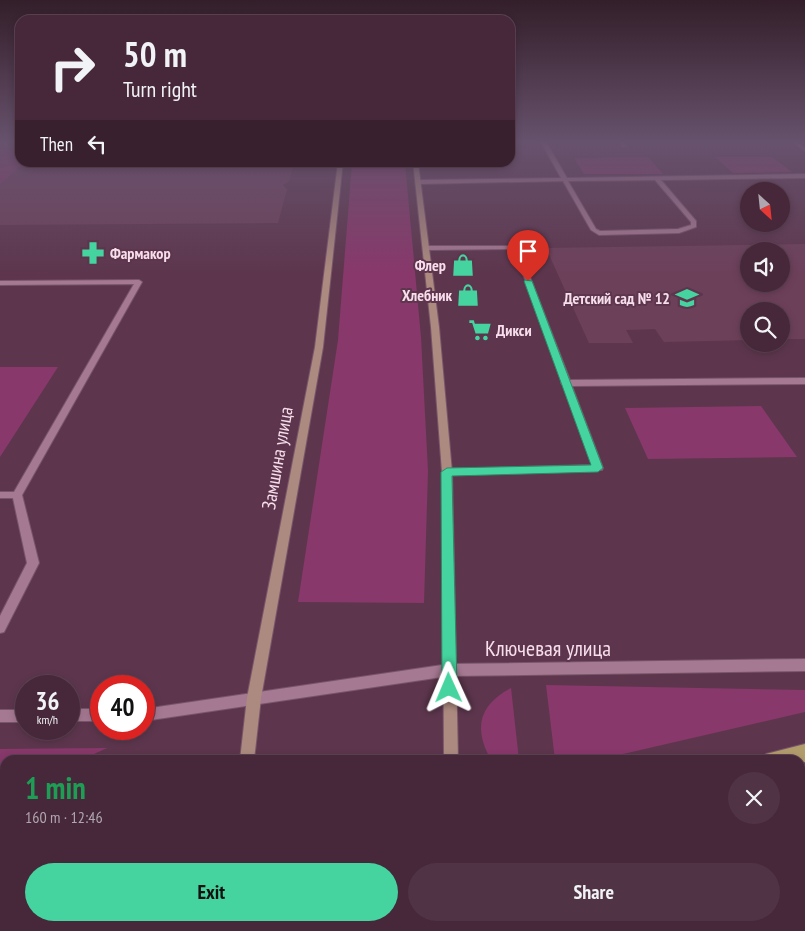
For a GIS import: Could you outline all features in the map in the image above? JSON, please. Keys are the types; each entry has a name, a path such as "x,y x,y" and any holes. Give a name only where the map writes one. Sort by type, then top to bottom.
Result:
{"street":[{"name":"Замшина улица","path":"248,755 254,698 319,347 338,185"},
{"path":"418,185 447,472 451,755"},
{"path":"569,185 594,230 599,233 679,231 694,226 694,222 663,185"},
{"path":"426,248 516,247 598,468 447,472"},
{"path":"0,283 139,282 17,495 33,563 0,628"},
{"path":"565,383 805,381"},
{"path":"0,496 17,495"},
{"name":"Ключевая улица","path":"155,712 449,670 805,665"},
{"path":"0,716 15,716"}],"shaded area":[{"path":"0,185 283,185 287,189 278,223 0,225"},
{"path":"350,185 407,185 421,337 428,471 424,603 298,602 338,340"},
{"name":"Детский сад № 12","path":"790,244 805,244 805,339 790,339 790,302 740,302 740,340 664,342 655,329 626,330 633,343 589,343 546,248 740,245 740,292 790,292"},
{"path":"0,367 58,367 0,457"},
{"path":"761,406 797,457 648,459 625,408"},
{"path":"546,685 805,690 805,712 619,755 554,755"},
{"path":"511,688 518,755 488,755 485,748 481,728 482,718 492,702"},
{"path":"107,748 92,755 0,755 0,749"}],"place":[{"name":"Фармакор","path":"93,253"},
{"name":"Флер","path":"463,265"},
{"name":"Хлебник","path":"468,295"},
{"name":"Детский сад № 12","path":"687,298"},
{"name":"Дикси","path":"480,330"}],"route":[{"path":"449,688 447,472 598,468 528,281"}]}
